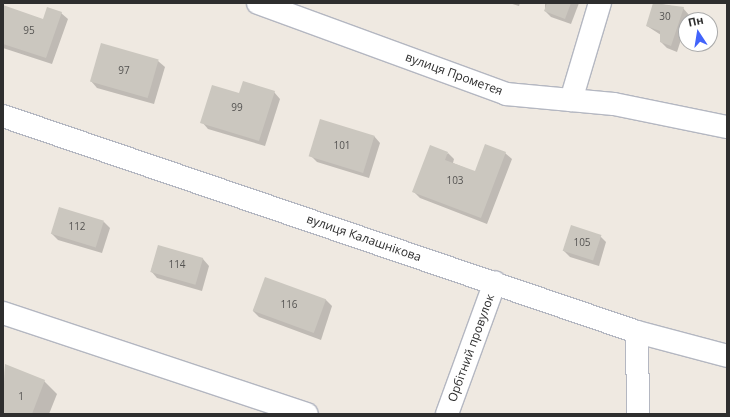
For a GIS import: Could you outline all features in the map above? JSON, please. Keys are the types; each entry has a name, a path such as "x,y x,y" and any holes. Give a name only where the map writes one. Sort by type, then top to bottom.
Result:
{"street":[{"name":"вулиця Прометея","path":"258,3 506,94 571,100 727,127"},
{"path":"571,100 600,3"},
{"name":"вулиця Калашнікова","path":"3,116 495,282 637,332 727,356"},
{"name":"Орбітний провулок","path":"447,414 495,282"},
{"path":"3,313 307,414"},
{"path":"637,332 638,414"}],"building":[{"path":"547,3 571,3 565,19 544,11"},
{"path":"653,3 684,7 682,12 678,12 678,25 671,46 660,42 660,31 646,26"},
{"path":"3,5 43,19 47,7 62,12 46,58 3,44"},
{"path":"101,43 159,60 148,98 90,81"},
{"path":"243,81 275,91 259,141 200,123 212,85 239,93"},
{"path":"320,119 375,136 363,173 309,156"},
{"path":"485,144 506,152 481,218 412,192 430,145 448,152 445,160 475,171"},
{"path":"59,207 104,221 96,248 51,234"},
{"path":"571,225 601,235 593,261 563,251"},
{"path":"158,245 203,258 195,285 150,272"},
{"path":"265,277 326,299 314,333 253,311"},
{"path":"5,364 45,380 32,414 3,414"}]}
